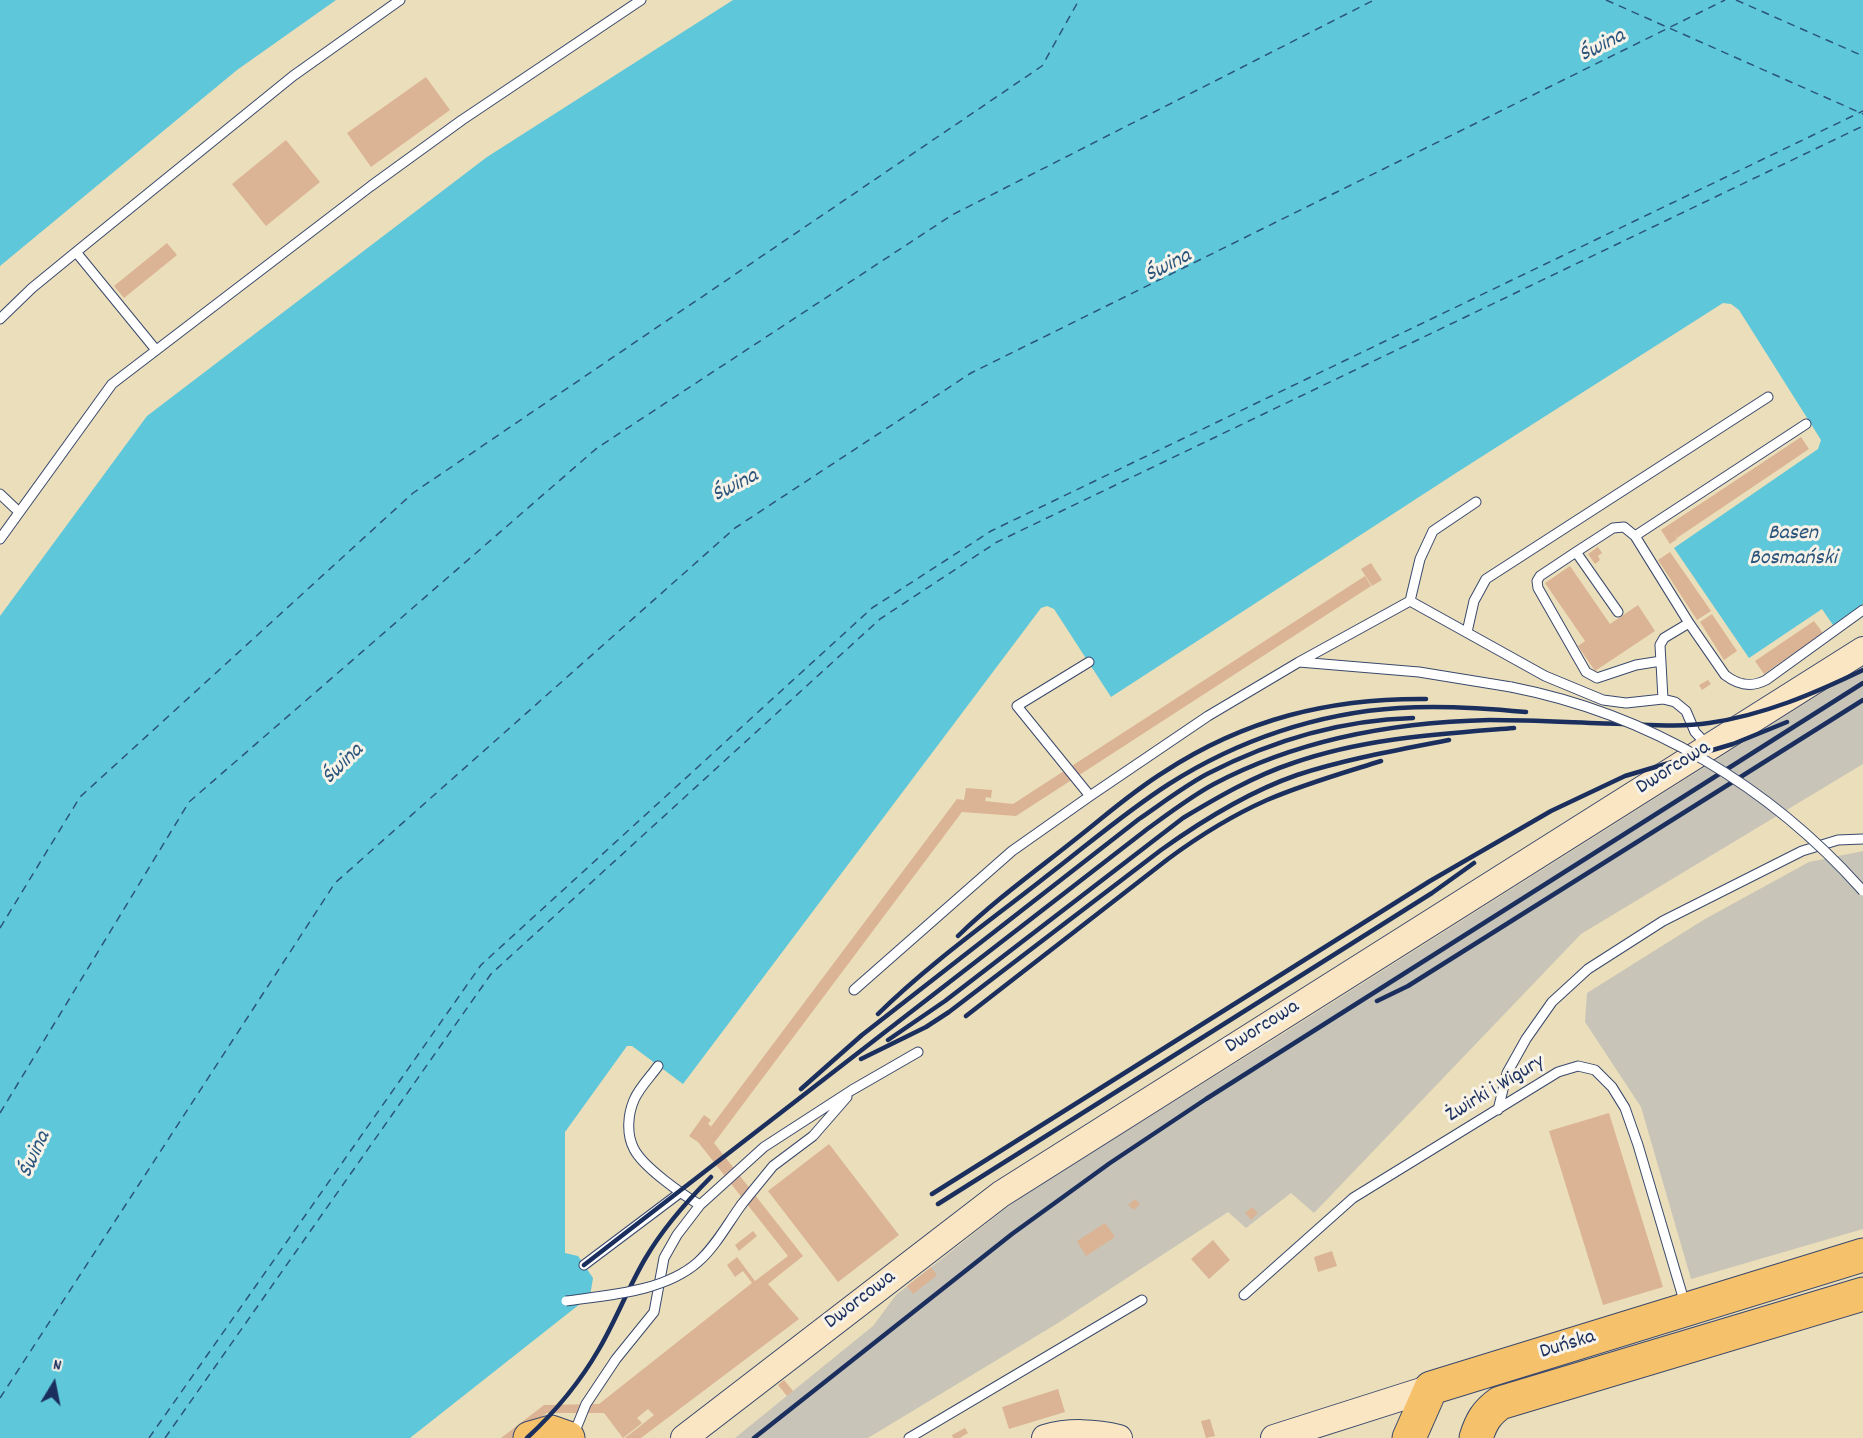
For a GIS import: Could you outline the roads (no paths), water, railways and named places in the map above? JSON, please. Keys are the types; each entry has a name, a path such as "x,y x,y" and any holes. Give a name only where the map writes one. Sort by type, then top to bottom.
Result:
{"highway":[{"name":"Duńska","path":"1431,1388 1863,1256"},
{"path":"1476,1438 1482,1421 1489,1411 1500,1403 1863,1294"},
{"path":"1409,1438 1431,1388"},
{"path":"530,1438 550,1432 570,1438"}],"street":[{"name":"Dworcowa","path":"684,1438 1001,1194 1863,650"},
{"name":"Duńska","path":"1274,1438 1431,1388"},
{"path":"1046,1438 1055,1435 1081,1434 1116,1438"}],"lane":[{"path":"0,319 32,288 292,76 400,0"},
{"path":"0,540 112,384 371,186 462,120 641,0"},
{"path":"76,252 156,350"},
{"path":"1467,632 1474,601 1486,579 1768,398"},
{"path":"1635,536 1806,424"},
{"path":"0,494 20,512"},
{"path":"854,990 1011,851 1208,716 1299,662 1410,601 1420,559 1433,531 1476,502"},
{"path":"1661,661 1636,665 1597,678 1586,672 1538,588 1537,581 1540,576 1613,528 1624,528 1635,536 1689,623 1725,675 1733,682 1751,685 1766,680 1863,610"},
{"path":"1576,552 1618,612"},
{"path":"1410,601 1545,676 1603,700 1626,703 1664,699 1676,702 1686,711 1695,732 1710,747"},
{"path":"1664,699 1660,645 1664,638 1689,623"},
{"path":"1089,662 1017,706 1090,796"},
{"path":"1299,662 1419,672 1511,687 1568,700 1623,719 1706,761 1756,793 1805,831 1863,891"},
{"path":"1498,1110 1508,1073 1526,1039 1552,1002 1588,969 1663,921 1802,851 1838,840 1863,839"},
{"path":"570,1438 586,1404 616,1359 654,1312 664,1258 677,1235 700,1205 764,1147 852,1090 918,1052"},
{"path":"658,1066 635,1099 628,1126 634,1149 651,1168 700,1205"},
{"name":"Żwirki i Wigury","path":"1244,1295 1353,1198 1558,1072 1578,1066 1595,1070 1612,1087 1625,1108 1687,1309"},
{"path":"566,1301 641,1290 676,1276 697,1263 717,1241 749,1194 773,1166 823,1127 852,1090"},
{"path":"584,1265 681,1192"},
{"path":"909,1438 1142,1300"}],"water":[{"path":"0,0 336,0 237,70 0,266"},
{"path":"733,0 1863,0 1863,604 1833,625 1822,609 1749,658 1674,548 1818,449 1821,440 1739,310 1731,304 1723,303 1111,697 1054,609 1047,606 1041,608 683,1084 632,1046 627,1046 565,1132 565,1253 578,1256 593,1278 590,1296 410,1438 0,1438 0,616 147,416 487,157"}],"railway":[{"path":"584,1265 1146,830 1205,789 1246,768 1280,755 1348,736 1383,729 1454,721 1668,725 1709,723 1769,709 1863,670"},
{"path":"754,1438 1012,1234 1110,1163 1206,1099 1863,683"},
{"path":"958,936 1001,898 1130,795 1195,754 1226,738 1257,725 1322,708 1356,703 1426,699"},
{"path":"1377,1001 1408,986 1863,700"},
{"path":"878,1014 938,961 1121,818 1169,784 1223,754 1280,731 1369,711 1447,707 1526,712"},
{"path":"801,1089 862,1035 1139,819 1198,779 1231,762 1307,734 1359,723 1413,718"},
{"path":"932,1194 1430,881 1551,811 1625,776 1733,744 1787,722"},
{"path":"888,1040 945,1001 1183,818 1250,781 1293,763 1347,748 1402,738 1514,728"},
{"path":"861,1059 926,1027 949,1012 1161,850 1244,798 1316,769 1449,740"},
{"path":"966,1016 1191,842 1254,806 1281,794 1381,761"},
{"path":"938,1204 1432,893 1474,863"},
{"path":"527,1438 557,1407 584,1373 659,1237 711,1177"}],"water label":[{"name":"Świna","path":"1603,47"},
{"name":"Świna","path":"1169,267"},
{"name":"Świna","path":"736,487"},
{"name":"Basen Bosmański","path":"1793,548"},
{"name":"Świna","path":"344,765"},
{"name":"Świna","path":"36,1155"}]}
